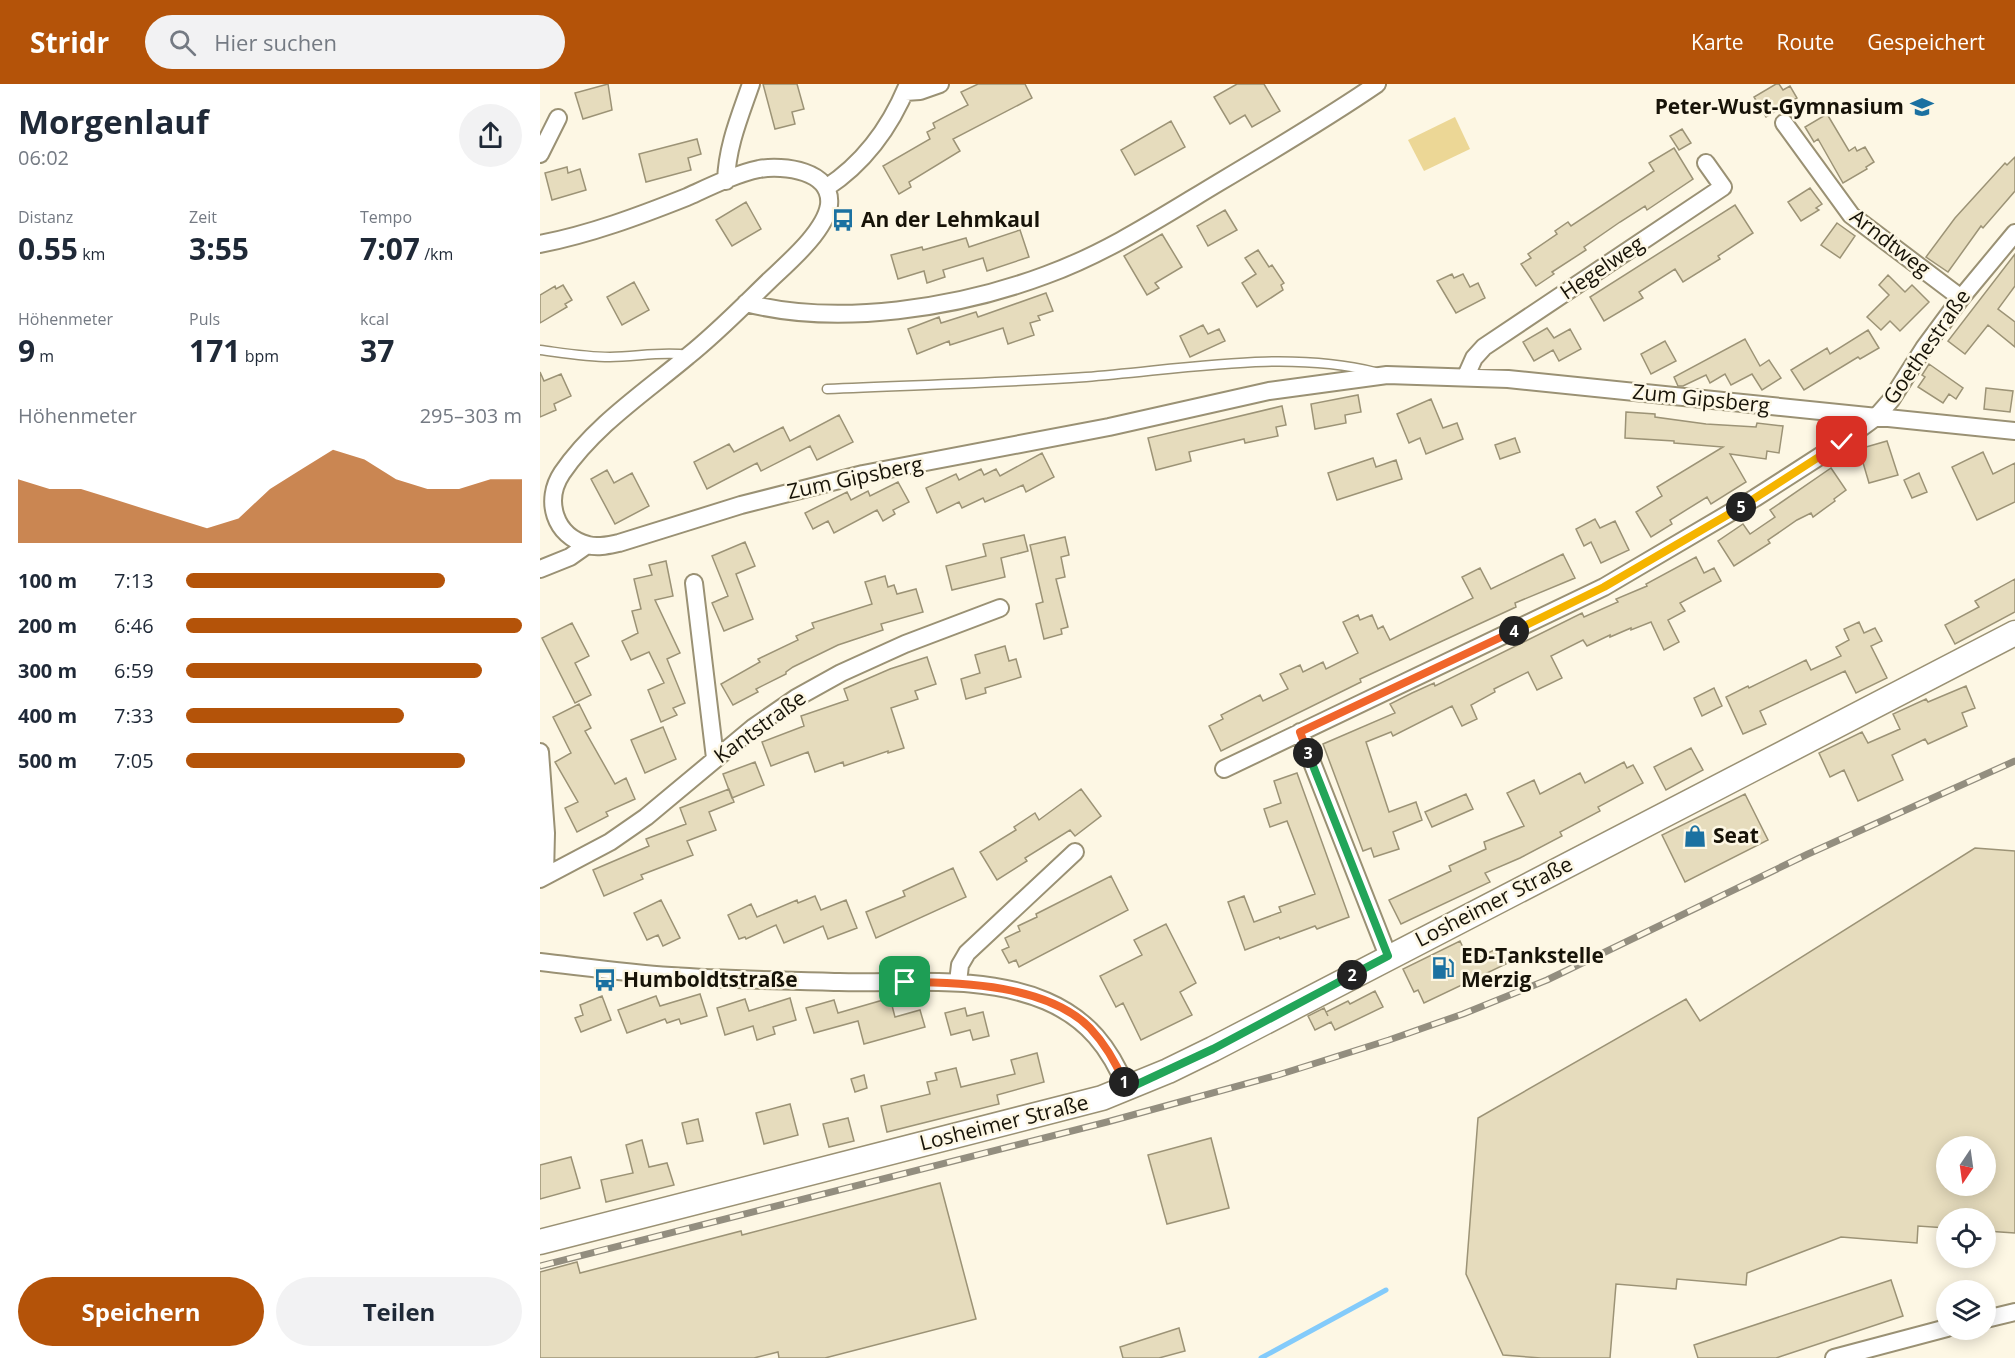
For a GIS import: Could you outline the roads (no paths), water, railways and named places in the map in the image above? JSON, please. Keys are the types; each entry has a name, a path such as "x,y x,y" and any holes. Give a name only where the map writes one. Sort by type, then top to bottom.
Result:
{"main road":[{"name":"Losheimer Straße","path":"540,1242 1090,1101 1127,1089 1204,1053 2015,633"}],"street":[{"path":"726,181 731,140 751,84"},
{"path":"826,188 861,161 890,119 907,88 920,91 940,84"},
{"path":"746,303 800,314 900,309 997,291 1047,275 1118,242 1259,159 1377,84"},
{"path":"540,154 558,118"},
{"name":"Arndtweg","path":"1784,123 1851,215 1960,298"},
{"name":"Hegelweg","path":"1466,376 1474,358 1484,347 1723,187 1706,163"},
{"path":"540,244 598,229 642,214 758,169 788,167 815,178 826,188 829,206 824,220 800,252 690,355 618,413 579,450 560,475 553,492 552,511 565,531 587,545 570,557 540,569"},
{"name":"Goethestraße","path":"1224,769 1604,587 1755,498 1876,417 1891,400 1924,348 1960,298 2015,233"},
{"name":"Zum Gipsberg","path":"587,545 619,543 741,505 863,474 1109,427 1269,391 1388,375 1466,376 2015,431"},
{"path":"694,583 716,758"},
{"name":"Kantstraße","path":"543,877 628,830 671,798 754,727 796,698 841,673 905,644 1000,608"},
{"path":"1300,732 1388,956"},
{"path":"540,752 546,833 543,877"},
{"path":"957,982 960,965 967,953 1075,852"},
{"path":"540,962 671,976 853,982 957,982 1003,990 1045,1001 1069,1013 1089,1027 1115,1062 1127,1089"},
{"path":"1996,1317 2015,1312"},
{"path":"1839,1357 1936,1332"}],"lane":[{"path":"540,350 582,357 669,352 690,355"},
{"name":"Zum Gipsberg","path":"827,389 1084,377 1234,364 1316,363 1359,368 1388,375"}],"waterway":[{"path":"1261,1358 1386,1290"}],"railway":[{"path":"540,1266 1107,1122 1278,1075 1389,1040 1463,1014 1547,980 1808,854 2015,761"}],"place":[{"name":"Peter-Wust-Gymnasium","path":"1922,107"},
{"name":"An der Lehmkaul","path":"843,220"},
{"name":"Seat","path":"1695,836"},
{"name":"ED-Tankstelle Merzig","path":"1443,968"},
{"name":"Humboldtstraße","path":"605,980"}]}
